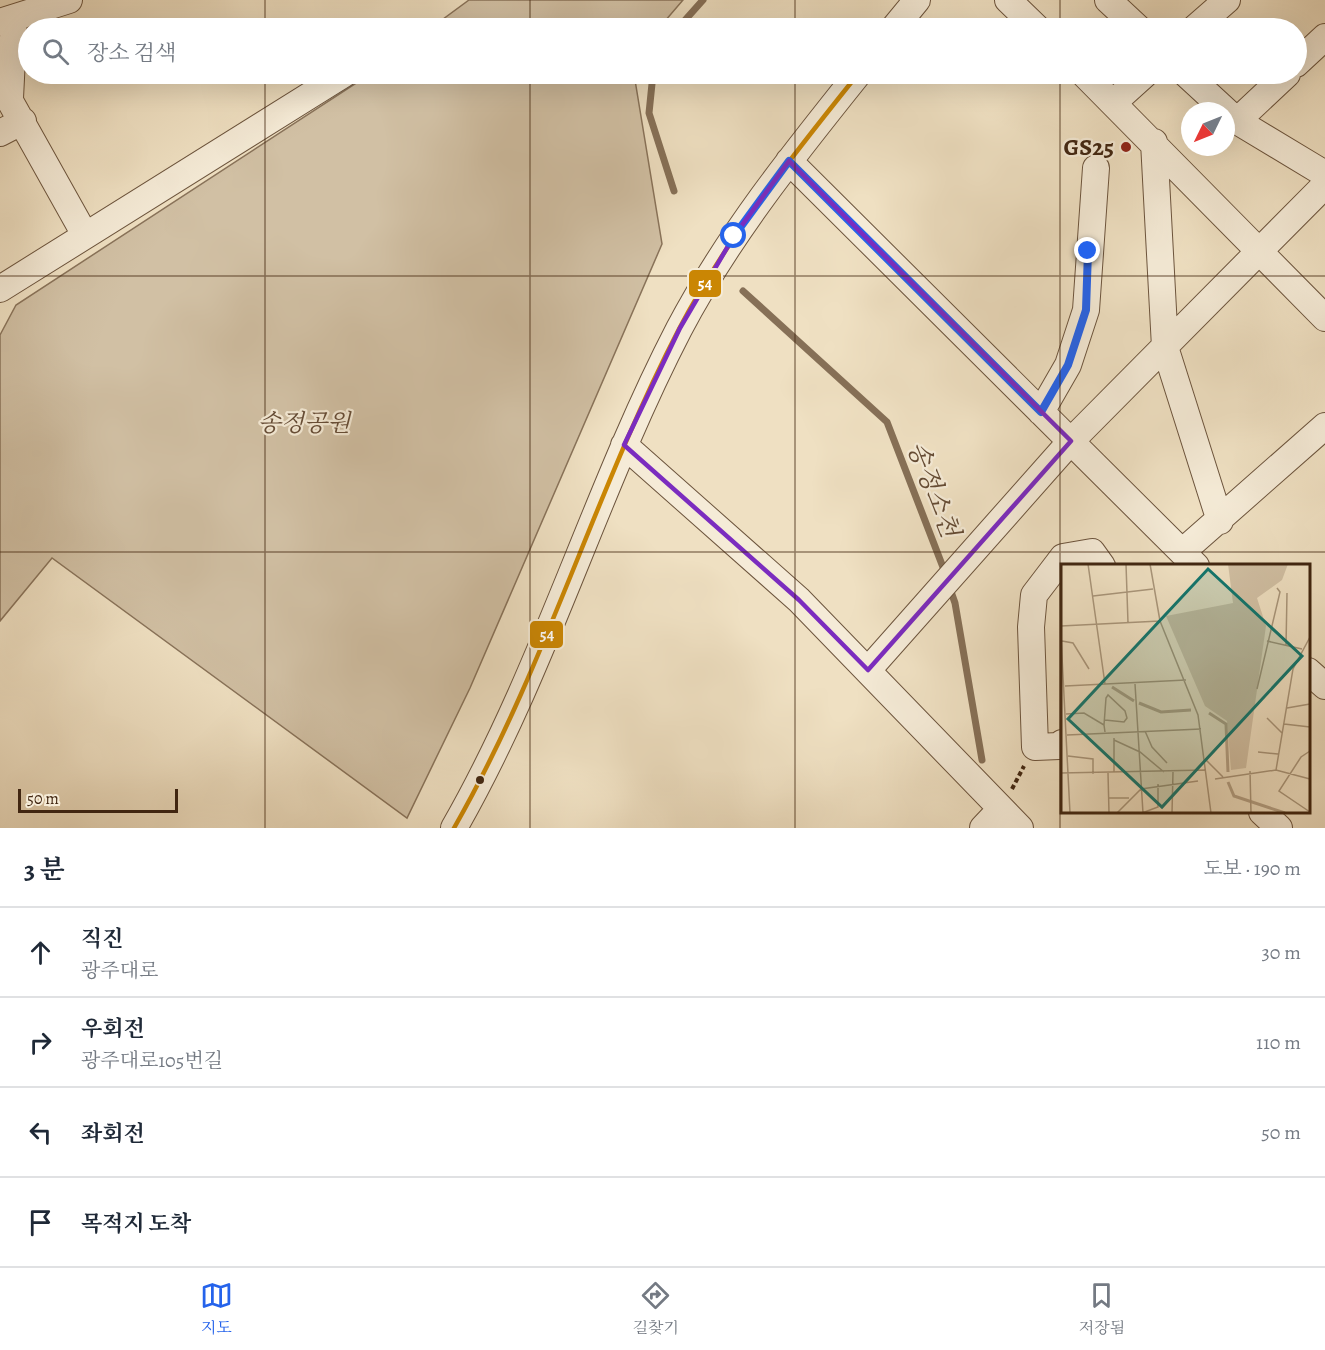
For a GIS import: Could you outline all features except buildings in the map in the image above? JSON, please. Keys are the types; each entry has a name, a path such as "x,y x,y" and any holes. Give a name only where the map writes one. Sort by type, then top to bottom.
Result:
{"street":[{"path":"69,0 7,20 5,90 85,235"},
{"path":"1008,0 1027,18"},
{"path":"1206,18 1227,0"},
{"path":"901,18 912,3"},
{"path":"1307,54 1325,37"},
{"path":"0,289 328,84"},
{"path":"456,827 500,740 541,650 624,445 680,328 734,236 789,161 850,84"},
{"path":"1095,84 1262,251 1325,318"},
{"path":"1114,102 1134,84"},
{"path":"1197,84 1237,121 1325,174"},
{"path":"1237,121 1276,84"},
{"path":"0,133 23,120"},
{"path":"1154,142 1165,347 1220,521"},
{"path":"789,161 1189,559 1220,521 1325,426"},
{"path":"1041,412 1068,365 1086,310 1096,168"},
{"path":"867,670 1071,441 1325,185"},
{"path":"624,445 799,600 1020,828"},
{"path":"1061,744 1035,747 1031,627 1034,595 1064,557 1092,552 1101,564"},
{"path":"1310,673 1325,686"},
{"path":"983,828 1001,809"},
{"path":"1263,813 1279,828"}],"path":[{"path":"1001,809 1035,747"}],"highlighted area":[{"path":"789,161 1071,441 868,670 799,600 624,445 680,328 734,236"}],"green space":[{"path":"469,0 683,0 668,18 445,18"},
{"name":"송정공원","path":"355,84 636,84 662,244 470,688 407,818 52,558 0,621 0,335 16,305"}],"waterway":[{"name":"송정소천","path":"687,18 703,0"},
{"name":"송정소천","path":"652,84 649,113 674,191"},
{"name":"송정소천","path":"743,291 887,422 946,575"},
{"name":"송정소천","path":"949,586 955,603 982,760"}],"transit line":[{"name":"54","path":"454,828 516,706 621,453 679,329 718,261 762,197 850,84"}],"place":[{"name":"GS25","path":"1126,147"}],"route":[{"path":"734,236 789,161 1041,412 1068,365 1086,310 1088,251"}]}
